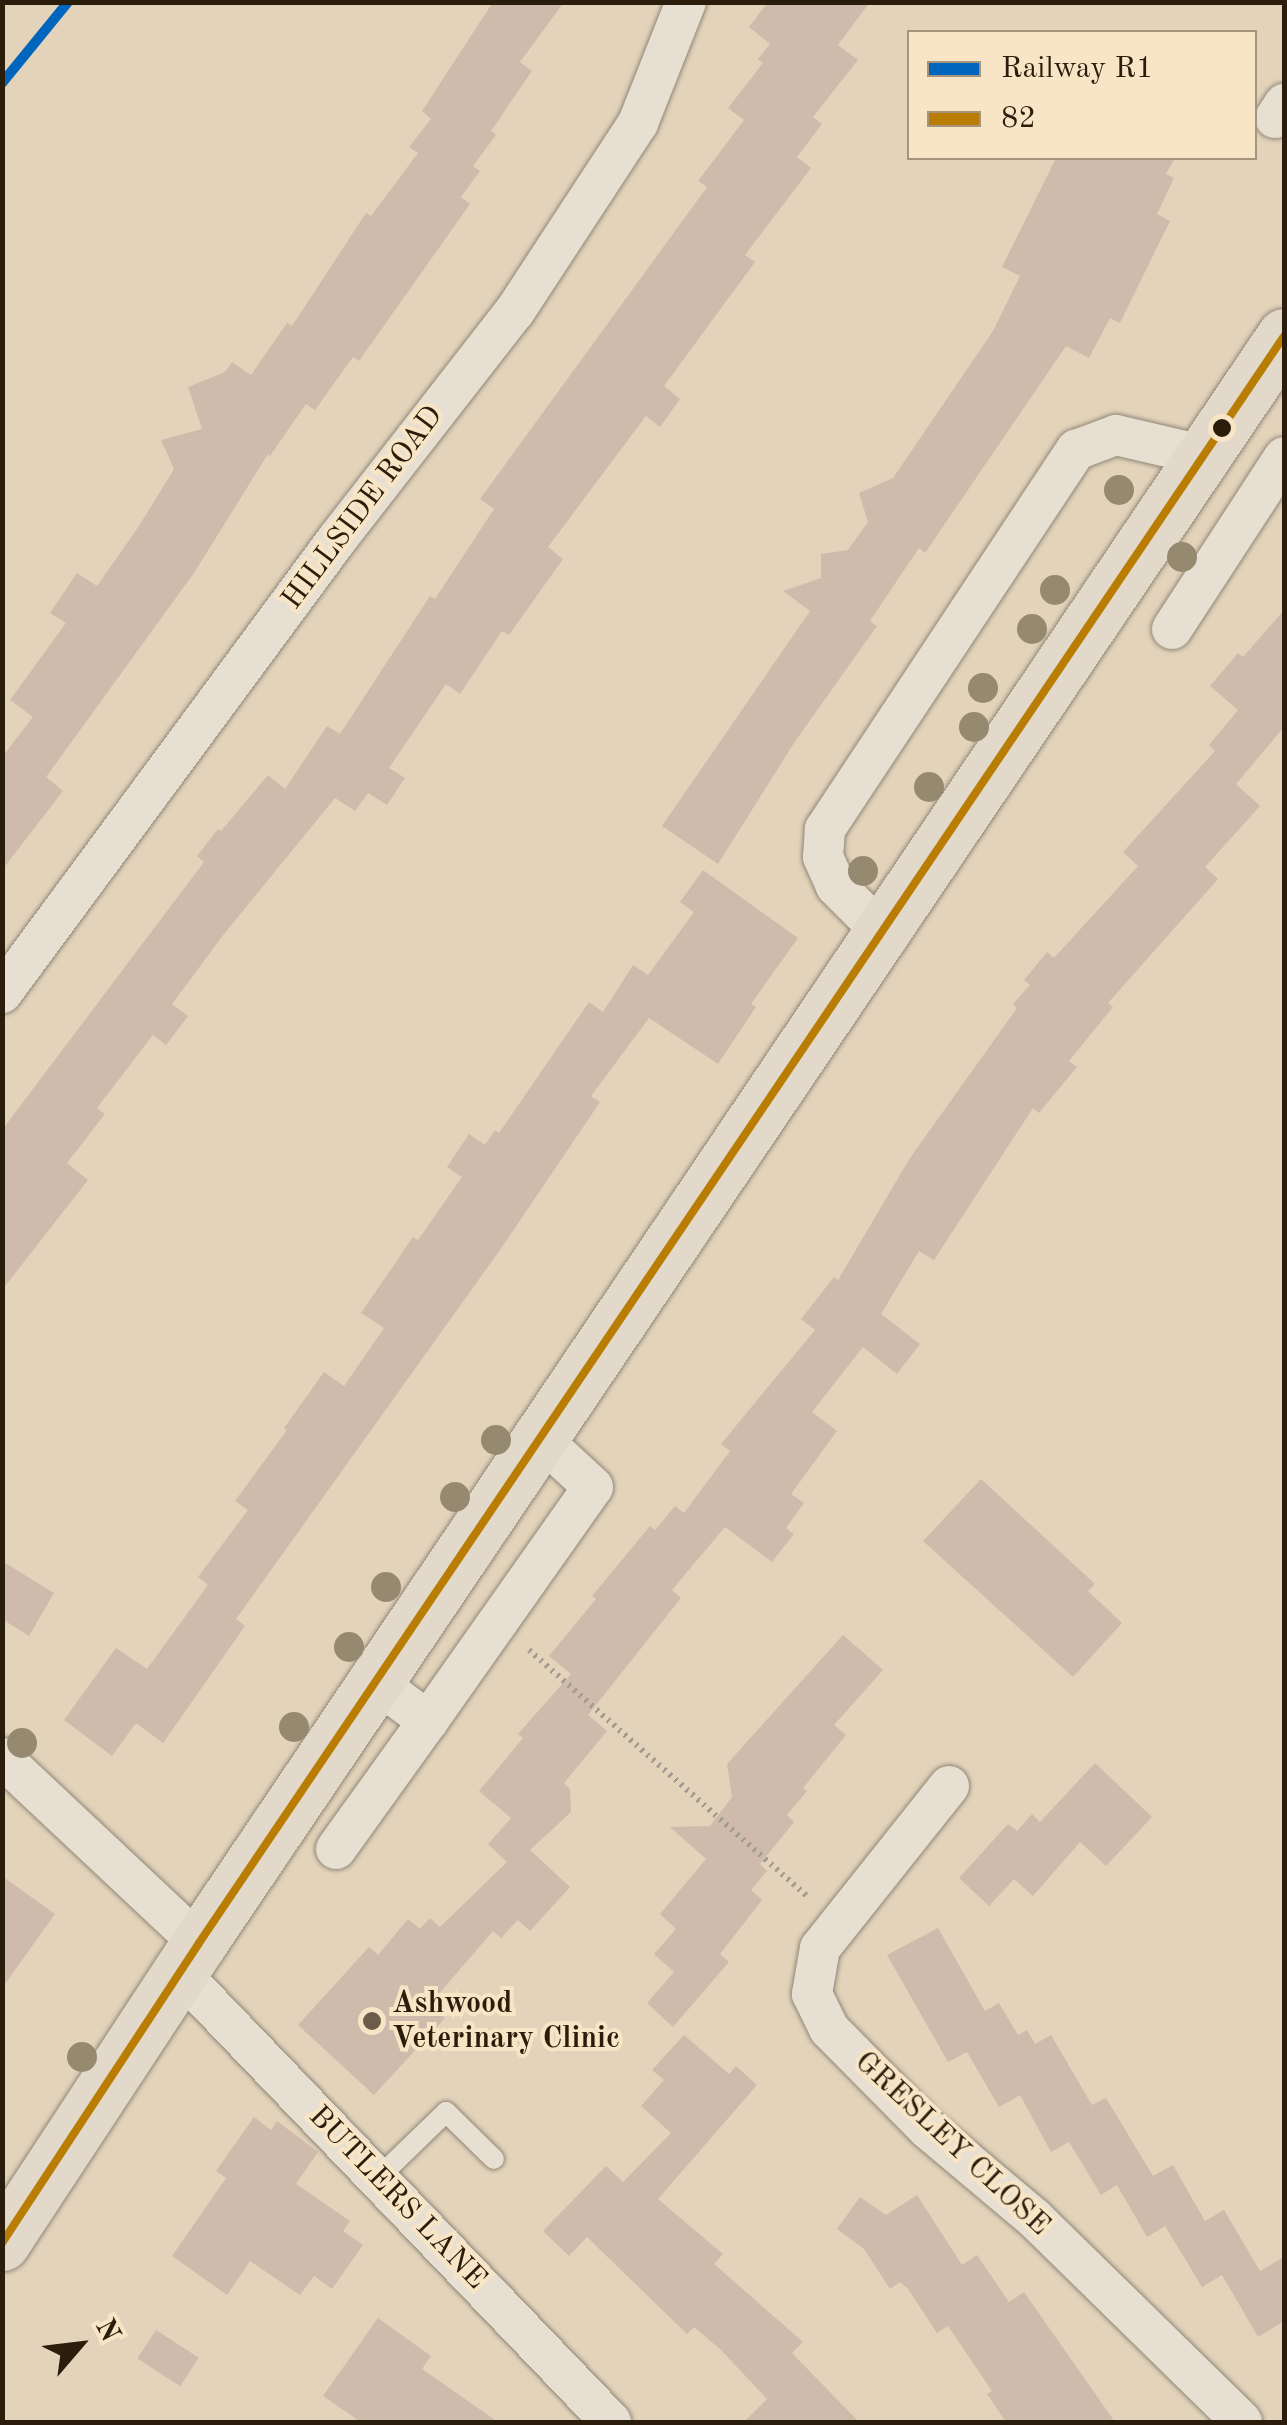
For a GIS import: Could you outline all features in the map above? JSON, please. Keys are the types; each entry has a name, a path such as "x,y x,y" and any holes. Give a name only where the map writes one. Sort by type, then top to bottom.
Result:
{"main road":[{"path":"2,2243 1284,336"}],"street":[{"name":"HILLSIDE ROAD","path":"2,993 338,538 515,311 638,123 686,2"},
{"path":"881,931 836,886 823,857 826,830 1076,450 1116,435 1202,455"},
{"path":"1172,630 1284,457"},
{"path":"336,1848 593,1487 540,1438"},
{"path":"378,1683 428,1720"},
{"name":"BUTLERS LANE","path":"2,1758 190,1958 378,2178 612,2422"},
{"name":"GRESLEY CLOSE","path":"949,1786 820,1948 812,1994 829,2030 928,2129 1034,2218 1242,2422"}],"lane":[{"path":"378,2178 446,2112 494,2159"}],"path":[{"path":"498,1622 839,1924"}],"building":[{"path":"493,2 564,2 520,62 532,71 491,131 496,135 473,166 480,171 461,197 470,204 359,361 353,357 315,410 306,404 268,454 194,573 46,777 63,791 2,870 2,757 33,717 10,700 66,623 50,613 77,573 97,586 139,526 174,469 161,440 202,429 188,387 225,372 232,362 251,375 287,323 292,326 366,213 371,216 418,153 409,147 431,119 422,111"},
{"path":"768,2 870,2 838,45 858,60 813,117 822,124 797,157 811,168 745,255 755,262 664,386 680,399 660,427 646,416 548,547 563,559 509,635 502,631 460,694 446,684 389,768 405,778 387,805 368,793 355,811 335,798 224,934 172,1004 188,1016 166,1045 153,1035 97,1108 105,1114 67,1163 88,1180 2,1290 2,1130 204,862 197,856 218,829 221,831 268,775 285,789 327,726 340,734 430,596 435,599 494,509 480,499 707,187 698,181 744,120 728,108 763,63 758,59 770,44 749,27"},
{"path":"1055,160 1174,160 1166,174 1174,178 1157,214 1170,221 1120,323 1110,318 1089,358 1066,346 925,553 919,548 870,621 877,626 796,740 718,864 662,826 810,611 783,591 821,578 821,554 848,550 868,522 859,493 893,478 993,331 1020,276 1002,267"},
{"path":"1284,610 1284,727 1236,784 1260,806 1205,867 1218,879 1108,1003 1113,1007 1069,1061 1077,1067 1039,1113 1033,1108 934,1260 919,1251 881,1314 920,1344 897,1374 863,1347 812,1412 837,1431 791,1494 804,1503 786,1528 794,1534 772,1562 725,1527 672,1590 681,1598 588,1715 607,1731 564,1783 570,1789 571,1812 530,1850 570,1887 530,1931 518,1920 501,1938 493,1931 430,2004 445,2018 374,2095 298,2025 369,1947 378,1955 408,1919 420,1929 430,1918 440,1927 507,1862 488,1844 511,1818 479,1791 523,1738 518,1734 571,1674 549,1656 650,1526 655,1530 675,1506 684,1513 730,1451 721,1444 815,1330 801,1319 834,1277 838,1280 910,1158 1017,1008 1013,1004 1030,985 1024,980 1047,952 1054,958 1138,866 1123,852 1215,751 1209,745 1238,710 1210,686 1238,653 1243,657"},
{"path":"703,870 798,938 751,1004 756,1007 718,1064 649,1018 591,1096 600,1102 500,1250 236,1619 245,1626 163,1743 136,1723 112,1756 64,1720 116,1648 147,1669 208,1585 198,1577 248,1510 235,1501 287,1430 284,1428 324,1372 344,1386 384,1328 361,1313 413,1237 418,1240 462,1177 447,1167 469,1134 485,1145 495,1130 499,1133 589,1002 603,1012 633,965 648,975 694,912 680,902"},
{"path":"981,1479 1095,1584 1088,1591 1122,1623 1073,1677 923,1541"},
{"path":"2,1561 54,1593 29,1636 2,1619"},
{"path":"843,1635 883,1670 834,1725 846,1735 803,1788 807,1791 787,1815 794,1822 760,1864 767,1871 751,1890 762,1900 720,1954 729,1962 673,2027 647,2003 674,1972 654,1954 676,1929 660,1914 706,1859 670,1827 710,1826 732,1797 727,1764"},
{"path":"1095,1763 1152,1817 1106,1866 1080,1842 1033,1896 1014,1879 989,1906 959,1878 1008,1824 1017,1831 1032,1814 1040,1822"},
{"path":"2,1876 55,1914 2,1988"},
{"path":"938,1928 985,2011 999,2003 1018,2035 1027,2030 1035,2044 1051,2035 1092,2105 1106,2098 1153,2176 1173,2165 1205,2221 1224,2210 1260,2271 1284,2257 1284,2321 1258,2337 1222,2275 1202,2287 1165,2226 1147,2237 1117,2185 1101,2195 1069,2142 1051,2152 1020,2095 999,2107 967,2052 948,2062 887,1955"},
{"path":"684,2035 729,2074 736,2066 757,2085 658,2199 723,2254 714,2264 803,2342 792,2353 859,2422 744,2422 767,2399 721,2350 694,2327 687,2334 587,2237 569,2256 543,2231 606,2166 623,2182 671,2133 641,2106 664,2080 652,2070"},
{"path":"254,2117 271,2130 277,2121 318,2152 296,2184 350,2221 343,2231 363,2245 332,2289 314,2276 300,2295 250,2261 227,2295 172,2256 226,2178 216,2171"},
{"path":"917,2195 962,2265 977,2255 1009,2302 1024,2292 1115,2422 1006,2422 987,2394 992,2391 948,2326 937,2333 908,2289 900,2282 890,2289 864,2249 837,2229 860,2197 886,2215"},
{"path":"378,2318 431,2356 422,2369 498,2422 361,2422 323,2396"},
{"path":"156,2330 199,2358 180,2386 137,2359"}],"rail line":[{"name":"R1","path":"2,83 68,2"}],"transit line":[{"name":"82","path":"2,2243 199,1943 1284,336"}],"place":[{"name":"Ashwood Veterinary Clinic","path":"372,2021"}]}
